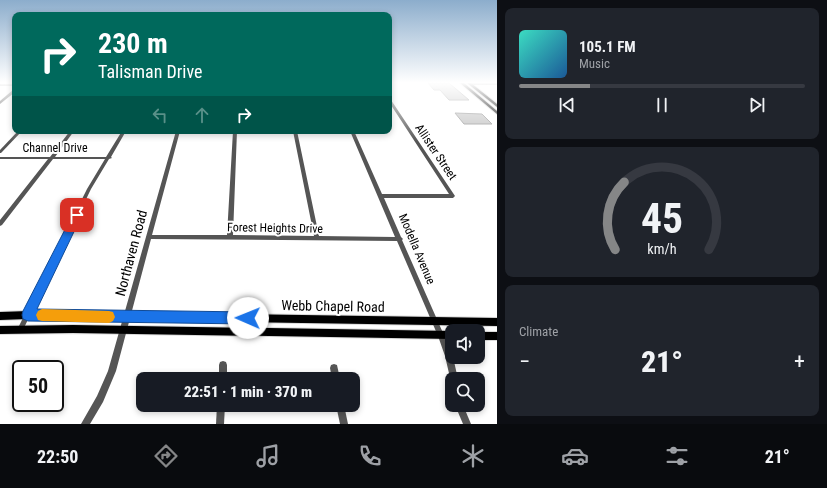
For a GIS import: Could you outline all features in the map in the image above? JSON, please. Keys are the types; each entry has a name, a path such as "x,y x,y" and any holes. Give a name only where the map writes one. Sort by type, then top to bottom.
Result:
{"main road":[{"path":"486,103 497,112"},
{"name":"Webb Chapel Road","path":"0,316 28,315 497,322"},
{"path":"0,330 445,335"},
{"path":"485,336 497,336"}],"street":[{"name":"Allister Street","path":"381,196 453,196 392,104"},
{"path":"0,152 17,134"},
{"path":"0,224 28,186 42,173 70,134"},
{"path":"20,330 90,190 110,158 122,134"},
{"name":"Northaven Road","path":"84,424 100,399 112,371 177,134"},
{"path":"230,237 234,134"},
{"path":"296,134 317,238"},
{"name":"Modella Avenue","path":"353,134 450,356 453,372"},
{"name":"Channel Drive","path":"0,158 110,158"},
{"name":"Forest Heights Drive","path":"150,237 400,239"},
{"path":"222,372 223,365"},
{"path":"334,368 335,372"},
{"path":"220,424 221,412"},
{"path":"341,412 344,424"},
{"path":"462,412 467,424"}],"building":[{"path":"455,113 482,114 492,124 464,124"}],"slow traffic":[{"path":"42,315 109,317"}],"route":[{"path":"77,215 28,315 248,318"}]}
